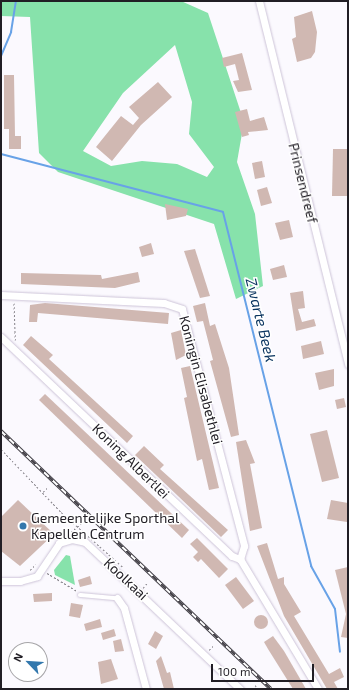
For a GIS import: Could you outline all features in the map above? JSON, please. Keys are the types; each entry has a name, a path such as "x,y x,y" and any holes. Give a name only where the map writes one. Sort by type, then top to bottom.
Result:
{"street":[{"name":"Prinsendreef","path":"259,1 348,364"},
{"name":"Koningin Elisabethlei","path":"1,295 164,303 182,309 244,546 240,559"},
{"name":"Koning Albertlei","path":"1,337 232,556 240,559 318,689"},
{"name":"Koolkaai","path":"43,571 60,544 72,540 89,544 240,689"},
{"path":"1,581 20,581 43,571"},
{"path":"117,598 124,608 146,689"}],"lane":[{"path":"80,595 117,598"}],"path":[{"path":"14,296 17,352"},
{"path":"1,449 43,493 78,524 127,572"},
{"path":"43,493 48,488"},
{"path":"78,524 83,522"},
{"path":"43,571 80,595"},
{"path":"255,685 258,689"}],"green space":[{"path":"1,1 181,1 208,13 244,122 237,162 255,214 263,286 236,299 214,224 58,172 39,153 30,17 1,16","holes":["175,45 192,102 189,134 214,167 207,177 177,164 142,161 111,166 83,151 123,93"]},
{"path":"66,555 70,556 75,585 55,575 54,570"}],"building":[{"path":"312,11 317,32 315,52 311,58 297,62 292,39 296,37 294,17"},
{"path":"242,53 252,90 238,92 233,81 239,80 235,64 224,67 222,58"},
{"path":"4,75 14,75 15,136 21,136 21,149 9,149 9,129 4,129"},
{"path":"158,82 172,97 141,125 112,161 96,147 121,116 133,125 139,118 129,107"},
{"path":"247,109 250,121 264,117 268,130 248,132 249,135 242,137 235,112"},
{"path":"333,149 348,149 348,196 332,196"},
{"path":"262,161 265,177 255,179 252,163"},
{"path":"267,187 272,203 261,206 257,190"},
{"path":"165,204 188,209 186,216 167,220"},
{"path":"289,220 293,237 280,240 275,223"},
{"path":"151,243 154,254 142,257 139,247"},
{"path":"195,249 210,296 200,298 184,251"},
{"path":"284,265 287,277 273,280 270,269"},
{"path":"138,272 140,282 115,288 21,284 21,273 101,275 102,279"},
{"path":"303,291 305,308 298,309 302,322 314,319 316,326 296,331 290,293"},
{"path":"45,303 169,313 168,324 38,313 37,322 29,322 30,305"},
{"path":"205,303 210,326 215,324 229,368 239,435 231,437 210,361 213,360 203,321 197,322 193,306"},
{"path":"181,330 186,355 176,360 171,333"},
{"path":"31,336 53,355 49,359 133,436 127,443 23,345"},
{"path":"321,341 324,354 303,359 301,346"},
{"path":"190,366 219,488 209,490 202,459 197,461 184,398 187,397 181,368"},
{"path":"334,369 334,386 319,390 315,373"},
{"path":"45,394 189,530 182,538 39,400"},
{"path":"344,398 346,407 337,409 335,400"},
{"path":"327,430 339,478 322,482 310,434"},
{"path":"246,440 255,463 250,464 262,528 250,531 236,442"},
{"path":"144,446 164,465 160,469 228,530 221,537 135,455"},
{"name":"Gemeentelijke Sporthal Kapellen Centrum","path":"18,500 54,534 20,566 1,551 1,517"},
{"path":"331,500 348,503 347,522 327,519"},
{"path":"197,538 228,569 219,578 201,559 198,562 193,557 198,552 190,544"},
{"path":"267,543 278,579 284,577 284,584 301,612 294,616 329,674 340,668 344,677 334,682 338,689 327,689 284,616 257,546"},
{"path":"348,567 348,638 341,637 346,614 335,570"},
{"path":"90,576 92,584 80,587 78,580"},
{"path":"236,577 254,601 243,609 225,585"},
{"path":"52,593 52,601 34,602 33,594"},
{"path":"71,603 83,605 80,618 69,616"},
{"path":"261,615 266,617 268,622 266,627 261,629 256,627 254,622 256,617"},
{"path":"100,619 102,627 86,631 84,624"},
{"path":"114,629 116,636 103,640 101,633"},
{"path":"155,631 163,636 156,649 148,644"},
{"path":"273,636 284,651 306,689 293,689 268,649 264,642"},
{"path":"121,639 124,651 115,652 113,641"},
{"path":"161,656 167,673 170,672 174,689 164,689 156,661"},
{"path":"111,659 118,679 101,684 98,662"}],"waterway":[{"name":"Zwarte Beek","path":"1,56 11,32 16,1"},
{"name":"Zwarte Beek","path":"1,154 223,212 311,566 335,609 340,652"}],"railway":[{"path":"1,431 271,689"}],"place":[{"name":"Gemeentelijke Sporthal Kapellen Centrum","path":"23,526"}]}
